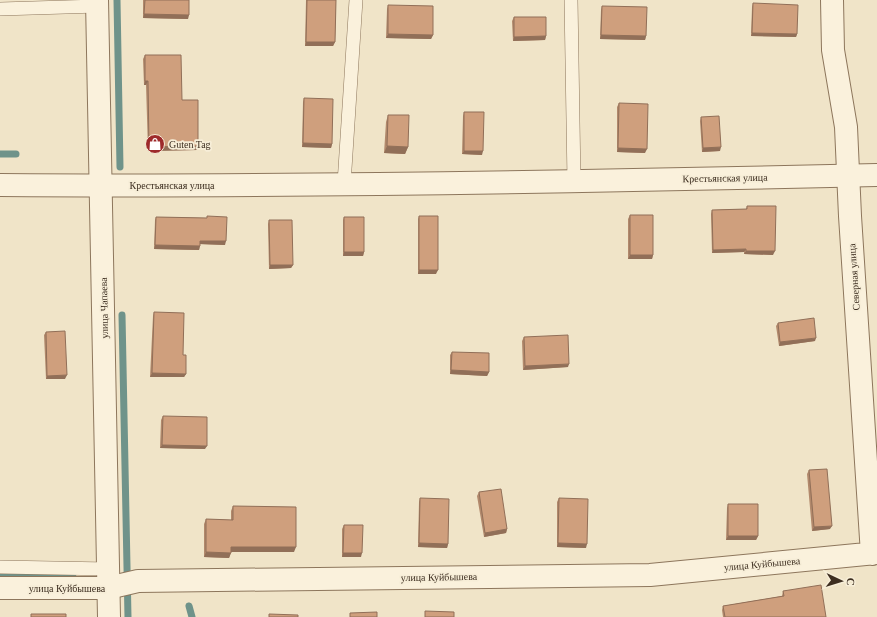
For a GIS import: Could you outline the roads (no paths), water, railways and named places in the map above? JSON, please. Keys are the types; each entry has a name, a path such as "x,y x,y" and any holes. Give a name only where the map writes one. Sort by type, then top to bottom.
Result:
{"street":[{"name":"Северная улица","path":"832,0 833,50 846,127 847,176 873,510 874,554"},
{"name":"улица Чапаева","path":"97,3 102,186 109,617"},
{"name":"Крестьянская улица","path":"0,185 102,186 344,184 877,175"},
{"name":"улица Куйбышева","path":"0,588 108,578 138,581 650,575 874,554"}],"lane":[{"path":"344,184 356,0"},
{"path":"571,0 574,181"},
{"path":"0,10 97,3"},
{"path":"0,567 108,578"}],"waterway":[{"path":"117,0 120,167"},
{"path":"0,154 16,154"},
{"path":"122,315 128,617"},
{"path":"0,576 73,577"},
{"path":"189,606 192,617"}],"place":[{"name":"Guten Tag","path":"155,144"}]}
